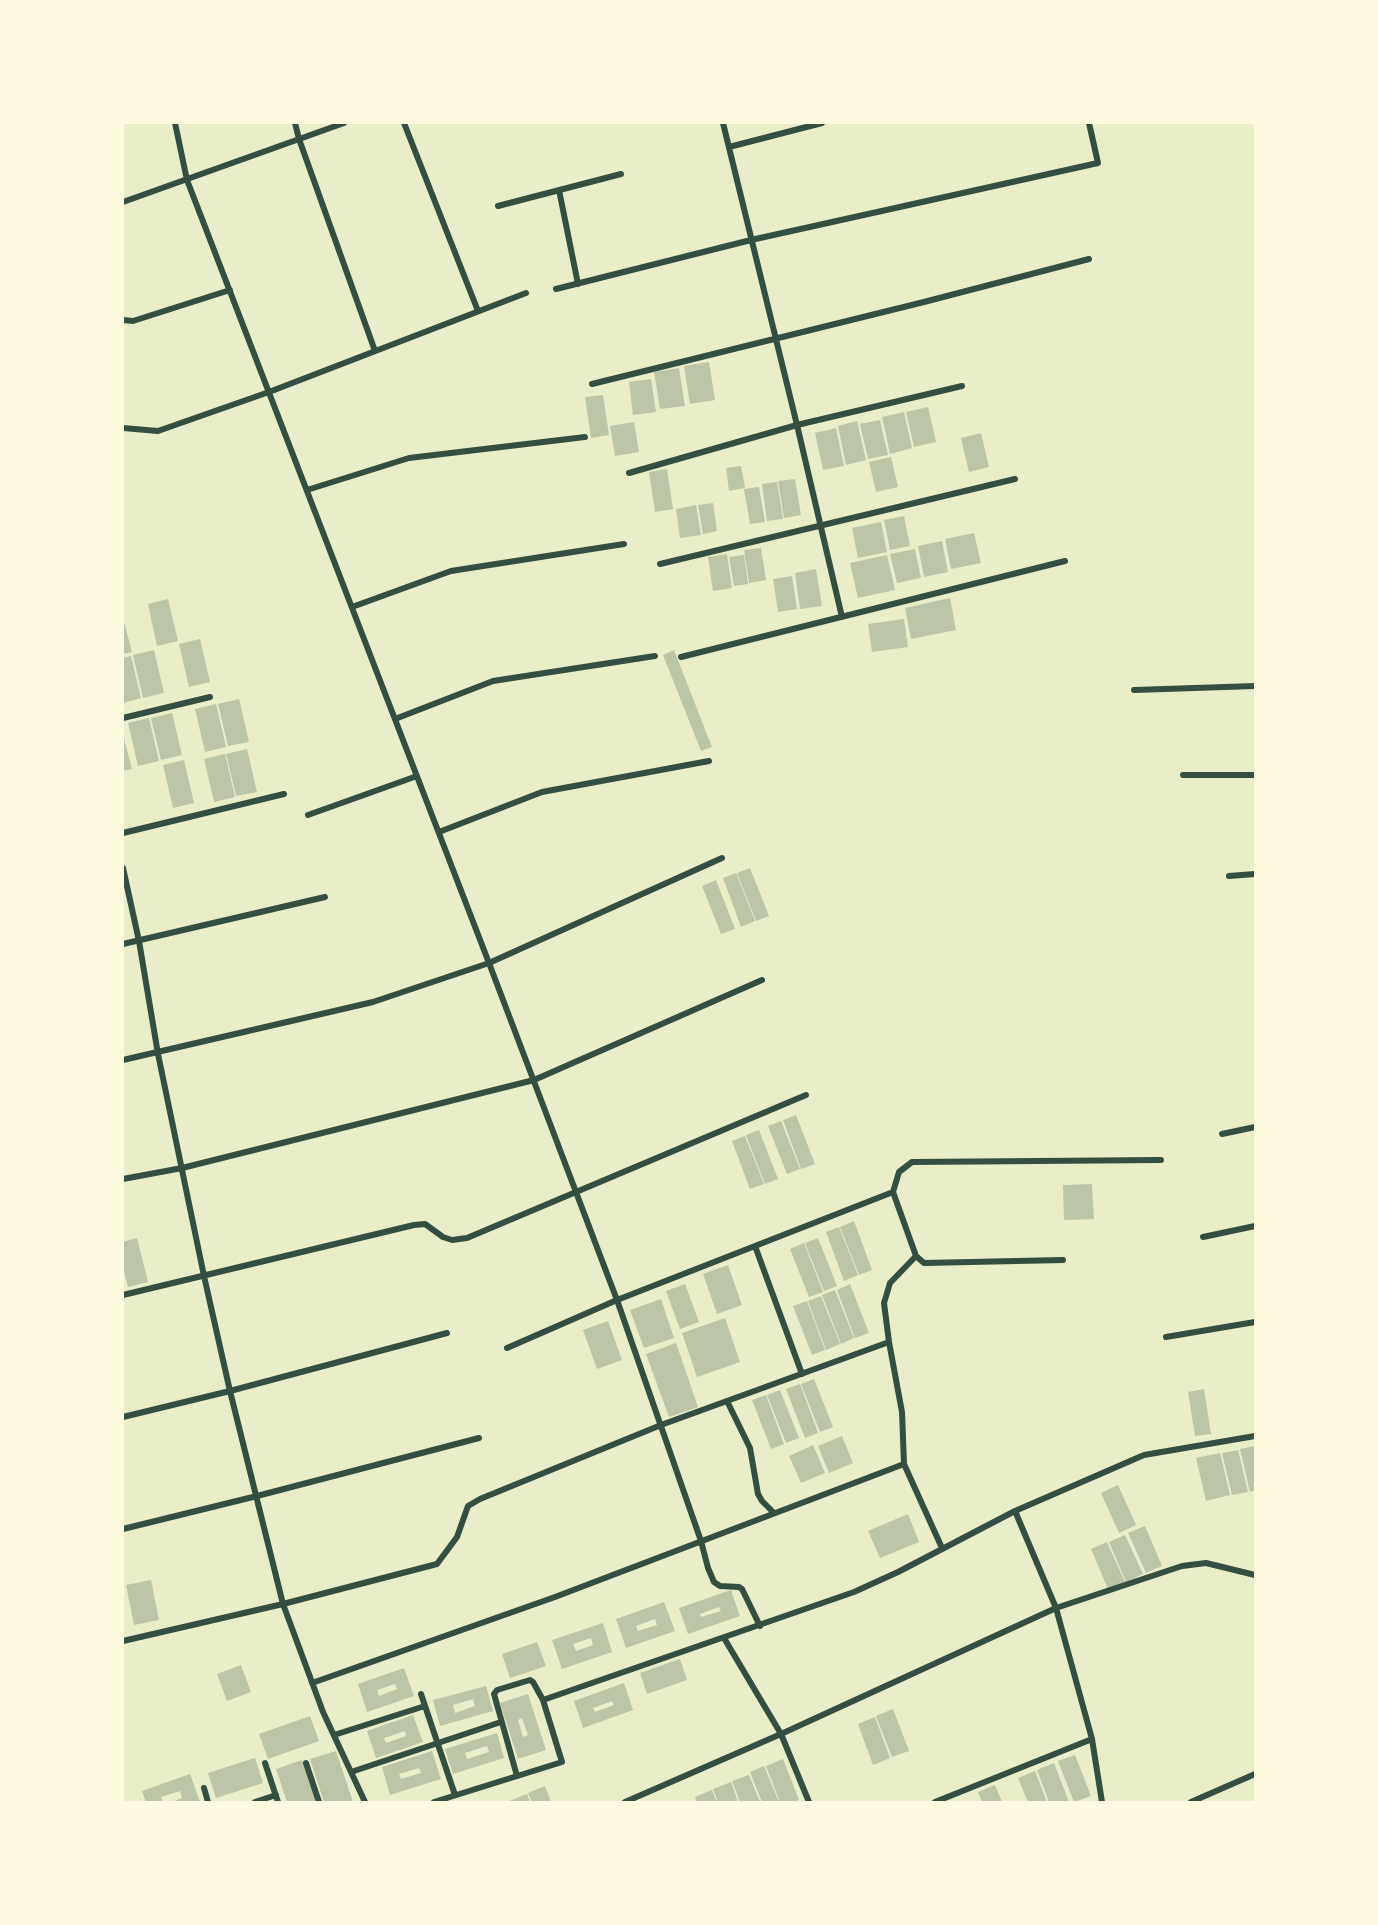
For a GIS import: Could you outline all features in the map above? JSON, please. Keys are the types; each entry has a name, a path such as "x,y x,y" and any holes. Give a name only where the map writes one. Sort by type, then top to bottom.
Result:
{"street":[{"path":"175,123 187,180 618,1300 701,1541 708,1568 714,1582 720,1586 739,1587 742,1590 760,1626"},
{"path":"295,123 298,140 375,351"},
{"path":"123,202 344,123"},
{"path":"404,123 478,311"},
{"path":"723,123 842,617"},
{"path":"729,147 822,123"},
{"path":"556,289 751,240 1098,163 1089,123"},
{"path":"498,206 621,174"},
{"path":"559,190 578,284"},
{"path":"592,384 1089,259"},
{"path":"123,320 133,321 230,290"},
{"path":"123,428 158,431 269,392 526,293"},
{"path":"629,473 797,425 962,386"},
{"path":"307,490 409,458 585,437"},
{"path":"660,564 1015,479"},
{"path":"352,607 451,571 624,544"},
{"path":"681,657 1065,561"},
{"path":"395,719 493,681 655,656"},
{"path":"1134,690 1255,686"},
{"path":"123,718 210,697"},
{"path":"439,832 542,792 710,761"},
{"path":"1183,775 1255,775"},
{"path":"308,815 417,776"},
{"path":"123,833 284,794"},
{"path":"123,1060 158,1054 374,1002 489,963 722,858"},
{"path":"123,868 139,941 158,1054 204,1276 283,1604 312,1683 366,1802"},
{"path":"1229,876 1255,874"},
{"path":"123,944 325,897"},
{"path":"123,1179 182,1168 534,1080 762,980"},
{"path":"123,1295 414,1225 425,1224 443,1237 452,1240 467,1238 806,1095"},
{"path":"1222,1134 1255,1127"},
{"path":"1063,1260 924,1263 916,1256 893,1192 899,1172 912,1162 1161,1160"},
{"path":"507,1348 618,1300 893,1192"},
{"path":"1203,1237 1255,1226"},
{"path":"755,1246 802,1374"},
{"path":"916,1256 890,1283 884,1303 902,1413 904,1464 942,1548"},
{"path":"1166,1337 1255,1322"},
{"path":"123,1417 447,1333"},
{"path":"123,1641 283,1604 437,1564 456,1536 468,1506 480,1499 661,1425 889,1342"},
{"path":"727,1401 750,1448 758,1494 774,1513"},
{"path":"543,1700 854,1592 898,1572 1015,1511 1144,1455 1255,1436"},
{"path":"123,1529 479,1438"},
{"path":"312,1683 555,1597 904,1464"},
{"path":"1015,1511 1056,1608 1092,1739 1102,1802"},
{"path":"625,1802 781,1734 1056,1608 1182,1566 1206,1563 1255,1575"},
{"path":"724,1638 781,1734 809,1802"},
{"path":"434,1802 442,1801 562,1762 543,1700 530,1680 497,1690 494,1694 518,1776"},
{"path":"422,1694 455,1796"},
{"path":"334,1735 425,1706"},
{"path":"351,1772 501,1722"},
{"path":"935,1802 1092,1739"},
{"path":"255,1802 277,1798 265,1763"},
{"path":"306,1763 319,1802"},
{"path":"1191,1802 1255,1774"},
{"path":"204,1788 208,1802"}],"building":[{"path":"709,362 715,400 690,404 684,366"},
{"path":"679,368 685,406 660,409 654,372"},
{"path":"651,379 656,412 633,415 629,382"},
{"path":"603,395 609,435 591,438 585,397"},
{"path":"928,407 936,442 914,447 906,412"},
{"path":"904,412 912,448 890,454 882,417"},
{"path":"880,420 888,455 868,459 860,424"},
{"path":"857,421 866,460 846,465 838,426"},
{"path":"634,422 639,452 615,456 610,426"},
{"path":"836,428 844,466 823,470 815,433"},
{"path":"981,433 989,467 969,472 961,438"},
{"path":"891,457 898,487 876,492 869,462"},
{"path":"741,466 745,488 729,491 726,468"},
{"path":"667,469 673,509 655,512 649,472"},
{"path":"795,479 801,515 784,518 778,481"},
{"path":"777,482 783,519 767,521 762,484"},
{"path":"759,487 765,522 750,524 744,489"},
{"path":"713,503 717,531 703,534 698,505"},
{"path":"696,505 701,535 680,538 676,509"},
{"path":"904,516 910,546 890,550 884,520"},
{"path":"881,522 887,552 858,558 852,528"},
{"path":"974,533 981,563 951,569 945,539"},
{"path":"942,541 948,572 924,577 918,546"},
{"path":"761,548 766,580 749,583 744,550"},
{"path":"915,549 921,578 897,583 890,554"},
{"path":"727,554 732,588 713,591 708,557"},
{"path":"744,555 748,584 734,586 729,557"},
{"path":"887,555 895,590 858,598 850,563"},
{"path":"816,569 822,606 800,609 795,573"},
{"path":"792,576 797,609 778,612 773,579"},
{"path":"950,598 956,630 911,639 905,608"},
{"path":"168,599 178,641 157,646 148,604"},
{"path":"123,618 132,652 123,654"},
{"path":"904,619 908,647 872,652 868,624"},
{"path":"200,639 210,682 189,687 179,644"},
{"path":"154,650 164,693 143,698 133,655"},
{"path":"674,650 712,747 701,751 663,655"},
{"path":"131,656 141,698 123,703 123,658"},
{"path":"239,699 249,742 228,746 218,704"},
{"path":"216,704 226,747 205,752 195,709"},
{"path":"172,713 182,755 161,760 151,718"},
{"path":"149,718 159,761 138,766 128,723"},
{"path":"123,735 132,769 123,771"},
{"path":"247,749 257,792 236,796 226,754"},
{"path":"225,754 235,797 214,802 204,759"},
{"path":"184,760 194,803 173,808 163,765"},
{"path":"750,868 769,916 756,921 737,873"},
{"path":"736,873 755,921 741,927 723,878"},
{"path":"716,880 735,929 721,934 702,886"},
{"path":"796,1115 815,1164 801,1169 783,1120"},
{"path":"781,1121 800,1169 787,1174 768,1126"},
{"path":"759,1130 778,1179 765,1184 746,1135"},
{"path":"745,1136 764,1184 750,1189 732,1141"},
{"path":"1092,1184 1094,1219 1064,1220 1063,1185"},
{"path":"854,1221 872,1270 859,1275 840,1227"},
{"path":"839,1227 858,1275 844,1281 826,1232"},
{"path":"137,1238 148,1282 128,1287 123,1268 123,1242"},
{"path":"818,1238 837,1286 824,1291 805,1243"},
{"path":"804,1243 823,1292 809,1297 790,1249"},
{"path":"728,1265 742,1305 717,1314 703,1274"},
{"path":"685,1284 699,1322 680,1329 666,1291"},
{"path":"850,1284 869,1333 855,1338 837,1290"},
{"path":"835,1290 854,1338 841,1344 822,1295"},
{"path":"821,1296 840,1344 826,1350 808,1301"},
{"path":"661,1299 674,1338 644,1348 630,1310"},
{"path":"807,1301 825,1350 812,1355 793,1306"},
{"path":"725,1318 740,1362 697,1377 682,1333"},
{"path":"608,1321 622,1360 597,1369 583,1330"},
{"path":"676,1343 698,1407 669,1417 646,1354"},
{"path":"814,1379 833,1427 820,1432 801,1384"},
{"path":"800,1384 818,1433 805,1438 786,1389"},
{"path":"1204,1389 1211,1434 1195,1436 1188,1392"},
{"path":"780,1390 799,1438 786,1443 767,1395"},
{"path":"766,1395 784,1444 771,1449 752,1400"},
{"path":"842,1436 853,1463 829,1473 818,1446"},
{"path":"813,1445 825,1473 801,1483 789,1456"},
{"path":"1255,1446 1255,1490 1250,1492 1240,1449"},
{"path":"1238,1450 1248,1492 1232,1495 1222,1453"},
{"path":"1220,1453 1230,1495 1206,1501 1196,1458"},
{"path":"1118,1485 1136,1525 1119,1533 1101,1493"},
{"path":"908,1514 919,1542 880,1558 868,1531"},
{"path":"1145,1526 1162,1566 1146,1573 1128,1533"},
{"path":"1125,1535 1143,1574 1126,1582 1109,1542"},
{"path":"1107,1542 1125,1582 1108,1589 1091,1549"},
{"path":"151,1580 159,1620 134,1625 126,1585"},
{"path":"731,1590 740,1616 688,1634 679,1608","holes":["719,1607 721,1611 701,1617 700,1614"]},
{"path":"664,1602 675,1631 626,1648 616,1619","holes":["655,1619 657,1625 638,1631 636,1626"]},
{"path":"603,1623 612,1652 562,1669 552,1640","holes":["591,1638 593,1645 576,1651 573,1644"]},
{"path":"537,1642 546,1666 510,1678 502,1654"},
{"path":"680,1659 687,1680 647,1694 640,1673"},
{"path":"241,1665 251,1692 227,1701 217,1674"},
{"path":"404,1668 414,1696 367,1712 358,1684","holes":["395,1684 397,1689 379,1696 377,1690"]},
{"path":"624,1683 633,1710 583,1728 574,1701","holes":["612,1701 614,1705 595,1712 593,1708"]},
{"path":"486,1686 493,1711 440,1726 433,1700","holes":["473,1699 475,1706 455,1713 453,1705"]},
{"path":"528,1694 546,1750 518,1759 500,1703","holes":["522,1718 528,1735 523,1737 518,1720"]},
{"path":"893,1709 909,1751 892,1757 876,1716"},
{"path":"413,1715 423,1742 376,1758 367,1731","holes":["405,1731 406,1736 386,1743 384,1738"]},
{"path":"310,1716 319,1741 268,1759 259,1734"},
{"path":"875,1717 890,1758 873,1765 858,1724"},
{"path":"497,1733 504,1758 453,1774 445,1749","holes":["487,1746 489,1752 467,1759 465,1753"]},
{"path":"336,1751 353,1802 324,1802 310,1759"},
{"path":"432,1751 441,1779 390,1795 382,1767","holes":["419,1768 421,1773 401,1779 399,1774"]},
{"path":"1075,1755 1091,1796 1074,1802 1058,1761"},
{"path":"255,1758 263,1783 216,1798 208,1773"},
{"path":"783,1759 799,1800 794,1802 780,1802 766,1766"},
{"path":"302,1760 316,1802 287,1802 276,1769"},
{"path":"1054,1763 1069,1802 1049,1802 1037,1770"},
{"path":"764,1766 779,1802 762,1802 750,1772"},
{"path":"1035,1771 1047,1802 1028,1802 1018,1778"},
{"path":"190,1774 200,1802 172,1802 182,1798 180,1791 161,1797 163,1802 146,1802 142,1791"},
{"path":"749,1775 760,1802 740,1802 732,1781"},
{"path":"731,1782 738,1802 718,1802 713,1789"},
{"path":"995,1785 1002,1802 982,1802 978,1792"},
{"path":"545,1786 551,1802 532,1802 528,1793"},
{"path":"712,1790 717,1802 697,1802 695,1797"},
{"path":"527,1794 530,1802 507,1802"}]}
